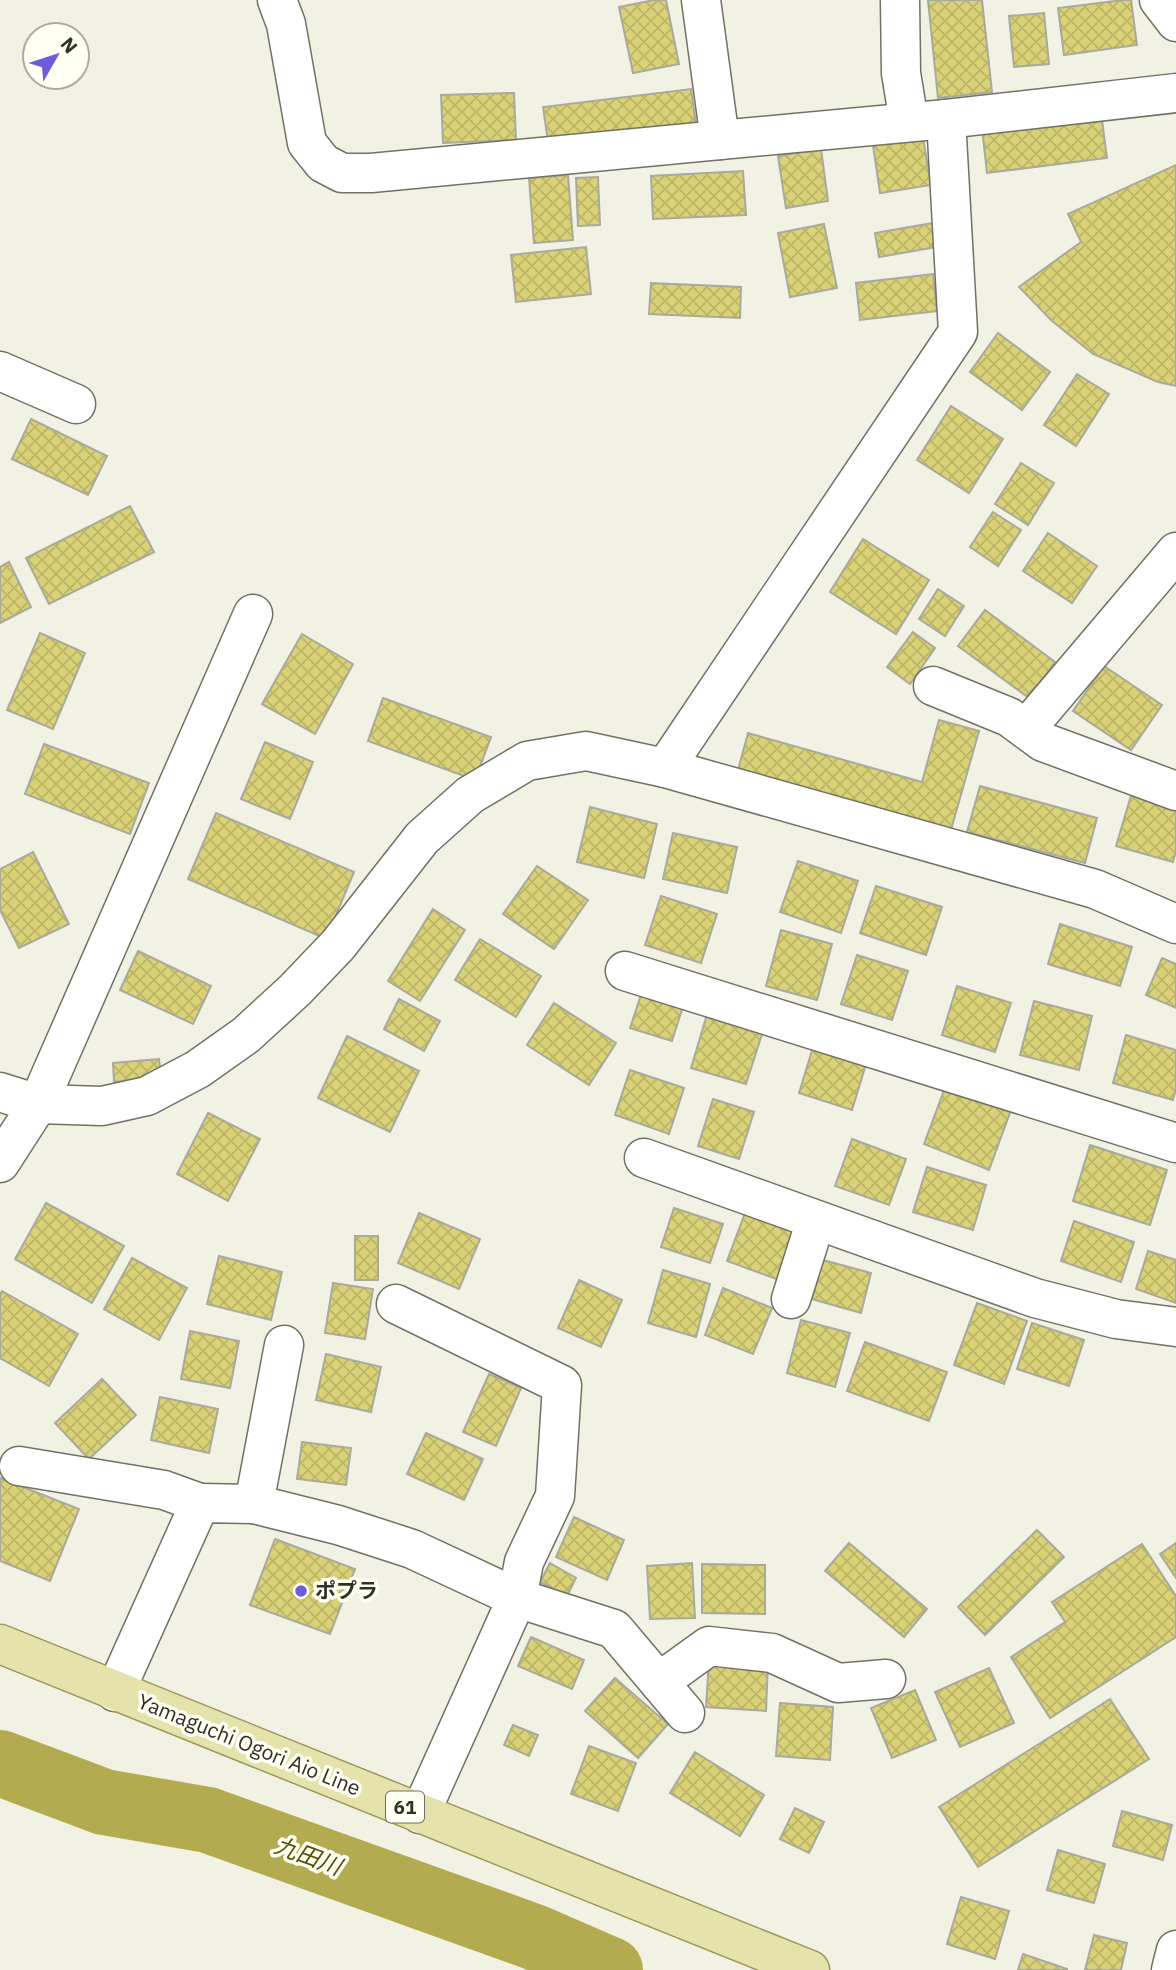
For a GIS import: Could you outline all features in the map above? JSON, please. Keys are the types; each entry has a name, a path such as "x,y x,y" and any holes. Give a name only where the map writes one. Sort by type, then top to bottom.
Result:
{"main road":[{"name":"Yamaguchi Ogori Aio Line","path":"0,1644 810,1970"}],"street":[{"path":"277,0 286,24 307,143 323,163 342,173 371,173 928,121 1176,93"},
{"path":"701,0 720,140"},
{"path":"665,768 958,332 928,121 901,73 900,0"},
{"path":"1159,0 1176,22"},
{"path":"0,371 76,404"},
{"path":"1026,729 1176,552"},
{"path":"0,1163 38,1104 253,614"},
{"path":"933,686 1009,717 1043,742 1176,791"},
{"path":"0,1092 38,1104 102,1105 147,1096 198,1069 236,1042 295,990 338,945 422,838 470,795 527,761 586,751 665,768 1095,889 1176,924"},
{"path":"625,971 1176,1143"},
{"path":"644,1158 1035,1298 1116,1319 1176,1326"},
{"path":"791,1299 816,1220"},
{"path":"396,1304 562,1385 555,1496 524,1563 517,1598 420,1814"},
{"path":"254,1504 284,1345"},
{"path":"19,1466 164,1490 200,1503 254,1504 338,1525 412,1549 517,1598 614,1629 685,1713"},
{"path":"115,1692 200,1503"},
{"path":"659,1682 709,1646 772,1653 838,1683 886,1679"},
{"path":"1171,1970 1176,1950"}],"building":[{"path":"666,0 679,64 633,73 619,7"},
{"path":"928,0 982,0 992,92 938,98"},
{"path":"1131,0 1137,45 1064,55 1058,8"},
{"path":"1044,13 1049,64 1014,67 1009,16"},
{"path":"691,89 696,124 548,141 543,107"},
{"path":"514,93 516,140 443,143 441,95"},
{"path":"1101,113 1107,158 987,173 982,128"},
{"path":"923,138 931,185 880,193 873,145"},
{"path":"821,149 828,201 786,208 778,156"},
{"path":"1176,165 1176,386 1158,382 1093,354 1052,321 1019,287 1081,242 1068,214"},
{"path":"743,171 746,215 653,219 651,176"},
{"path":"568,175 573,240 534,243 529,178"},
{"path":"598,177 600,225 578,226 576,178"},
{"path":"933,223 937,247 879,257 875,233"},
{"path":"824,224 837,288 790,297 778,233"},
{"path":"586,247 591,294 516,302 511,255"},
{"path":"933,274 937,311 860,320 856,283"},
{"path":"651,283 741,287 740,318 649,314"},
{"path":"998,333 1050,372 1022,410 970,372"},
{"path":"1077,374 1109,394 1076,446 1044,425"},
{"path":"951,406 1003,439 969,493 917,460"},
{"path":"31,419 107,456 88,495 12,459"},
{"path":"1021,463 1054,483 1028,525 995,504"},
{"path":"130,506 154,552 49,604 26,558"},
{"path":"993,512 1021,530 998,566 970,547"},
{"path":"1048,533 1097,566 1072,603 1023,571"},
{"path":"863,539 929,580 896,634 830,592"},
{"path":"9,562 31,607 0,623 0,567"},
{"path":"938,589 964,606 945,636 919,619"},
{"path":"985,610 1055,662 1029,698 958,646"},
{"path":"913,632 935,648 910,684 887,667"},
{"path":"40,633 85,653 53,729 7,710"},
{"path":"302,634 353,664 315,734 262,704"},
{"path":"1104,666 1162,705 1131,750 1073,711"},
{"path":"383,698 491,737 475,780 368,741"},
{"path":"939,720 979,731 951,830 738,770 748,733 922,782"},
{"path":"265,742 313,762 290,819 241,799"},
{"path":"44,744 149,783 130,834 25,794"},
{"path":"980,786 1097,818 1085,863 967,832"},
{"path":"1133,789 1176,802 1176,851 1173,862 1116,846"},
{"path":"590,807 657,824 644,878 577,862"},
{"path":"216,813 354,872 326,939 188,879"},
{"path":"673,833 737,847 727,893 663,879"},
{"path":"33,852 69,924 19,948 0,910 0,869"},
{"path":"798,861 858,881 841,933 780,912"},
{"path":"537,866 588,900 554,949 503,914"},
{"path":"876,886 942,907 926,955 860,933"},
{"path":"661,896 717,914 701,963 645,945"},
{"path":"433,909 465,930 420,1001 388,981"},
{"path":"1060,924 1132,947 1120,986 1048,964"},
{"path":"781,930 832,944 817,1000 766,986"},
{"path":"480,939 541,976 516,1017 455,980"},
{"path":"138,951 211,986 193,1024 120,990"},
{"path":"857,955 908,971 892,1020 841,1004"},
{"path":"1162,958 1176,964 1176,1008 1146,995"},
{"path":"957,986 1011,1003 995,1052 942,1035"},
{"path":"643,989 684,1003 672,1041 630,1028"},
{"path":"399,999 440,1021 424,1051 384,1029"},
{"path":"1034,1001 1092,1016 1079,1070 1020,1055"},
{"path":"554,1003 616,1043 589,1085 527,1045"},
{"path":"708,1011 764,1028 746,1084 691,1068"},
{"path":"1126,1035 1176,1050 1176,1089 1173,1100 1113,1083"},
{"path":"347,1036 419,1071 390,1132 318,1098"},
{"path":"814,1044 867,1061 852,1110 799,1093"},
{"path":"159,1059 161,1078 114,1082 113,1063"},
{"path":"630,1070 684,1088 669,1134 615,1115"},
{"path":"946,1085 1011,1110 989,1170 924,1144"},
{"path":"713,1099 754,1112 739,1159 698,1146"},
{"path":"208,1113 260,1139 228,1201 177,1174"},
{"path":"852,1139 906,1159 889,1205 835,1186"},
{"path":"1090,1145 1167,1170 1150,1225 1073,1201"},
{"path":"927,1167 986,1185 973,1230 913,1212"},
{"path":"46,1203 124,1246 92,1303 15,1259"},
{"path":"674,1208 723,1224 710,1263 661,1247"},
{"path":"419,1213 480,1239 459,1289 398,1263"},
{"path":"745,1213 797,1232 779,1280 727,1261"},
{"path":"1074,1221 1134,1242 1121,1282 1061,1261"},
{"path":"355,1236 378,1236 378,1280 355,1280"},
{"path":"1148,1251 1176,1260 1176,1303 1136,1289"},
{"path":"219,1256 282,1272 271,1320 207,1304"},
{"path":"132,1258 187,1288 159,1340 104,1309"},
{"path":"823,1260 871,1273 861,1313 812,1299"},
{"path":"663,1270 710,1284 696,1337 648,1323"},
{"path":"579,1280 622,1300 601,1347 558,1328"},
{"path":"333,1283 373,1289 365,1339 325,1333"},
{"path":"723,1288 772,1308 753,1354 705,1335"},
{"path":"2,1291 78,1334 49,1386 0,1358"},
{"path":"977,1303 1027,1321 1004,1384 954,1365"},
{"path":"801,1320 850,1333 835,1387 787,1373"},
{"path":"1032,1323 1084,1340 1069,1386 1017,1369"},
{"path":"190,1331 239,1341 230,1388 181,1379"},
{"path":"865,1342 947,1372 929,1421 847,1391"},
{"path":"326,1354 381,1367 371,1412 316,1400"},
{"path":"489,1374 521,1388 496,1446 463,1432"},
{"path":"102,1379 136,1415 89,1459 55,1423"},
{"path":"160,1397 218,1409 209,1453 151,1440"},
{"path":"426,1433 483,1459 464,1500 407,1474"},
{"path":"302,1442 351,1448 346,1485 297,1479"},
{"path":"0,1478 79,1509 50,1581 0,1561"},
{"path":"574,1517 624,1540 607,1580 556,1557"},
{"path":"1037,1530 1064,1557 985,1635 958,1607"},
{"path":"275,1539 355,1569 330,1634 250,1605"},
{"path":"849,1543 927,1609 904,1637 825,1571"},
{"path":"1176,1543 1176,1578 1160,1554"},
{"path":"1142,1544 1176,1596 1176,1637 1050,1718 1011,1657 1065,1622 1052,1602"},
{"path":"550,1563 576,1578 567,1596 540,1582"},
{"path":"692,1563 695,1618 650,1619 647,1566"},
{"path":"702,1564 765,1565 765,1614 702,1613"},
{"path":"531,1637 584,1660 572,1689 518,1666"},
{"path":"709,1659 768,1663 766,1711 706,1707"},
{"path":"989,1668 1014,1723 960,1747 935,1692"},
{"path":"615,1678 668,1724 638,1758 585,1711"},
{"path":"915,1690 936,1740 892,1758 871,1708"},
{"path":"1110,1699 1149,1759 978,1867 939,1807"},
{"path":"780,1703 833,1707 830,1760 776,1756"},
{"path":"513,1725 538,1735 529,1756 504,1745"},
{"path":"589,1746 636,1763 618,1811 571,1794"},
{"path":"695,1752 764,1795 740,1836 670,1793"},
{"path":"795,1808 824,1822 809,1853 780,1839"},
{"path":"1122,1811 1172,1825 1163,1860 1113,1846"},
{"path":"1058,1850 1105,1864 1094,1903 1047,1890"},
{"path":"961,1897 1009,1911 995,1959 947,1944"},
{"path":"1094,1935 1127,1943 1121,1970 1085,1970"},
{"path":"1023,1954 1067,1969 1067,1970 1018,1970"}],"waterway":[{"name":"九田川","path":"0,1763 104,1802 208,1820 534,1937 610,1970"},
{"path":"534,1937 546,1970"}],"place":[{"name":"ポプラ","path":"301,1591"}]}
